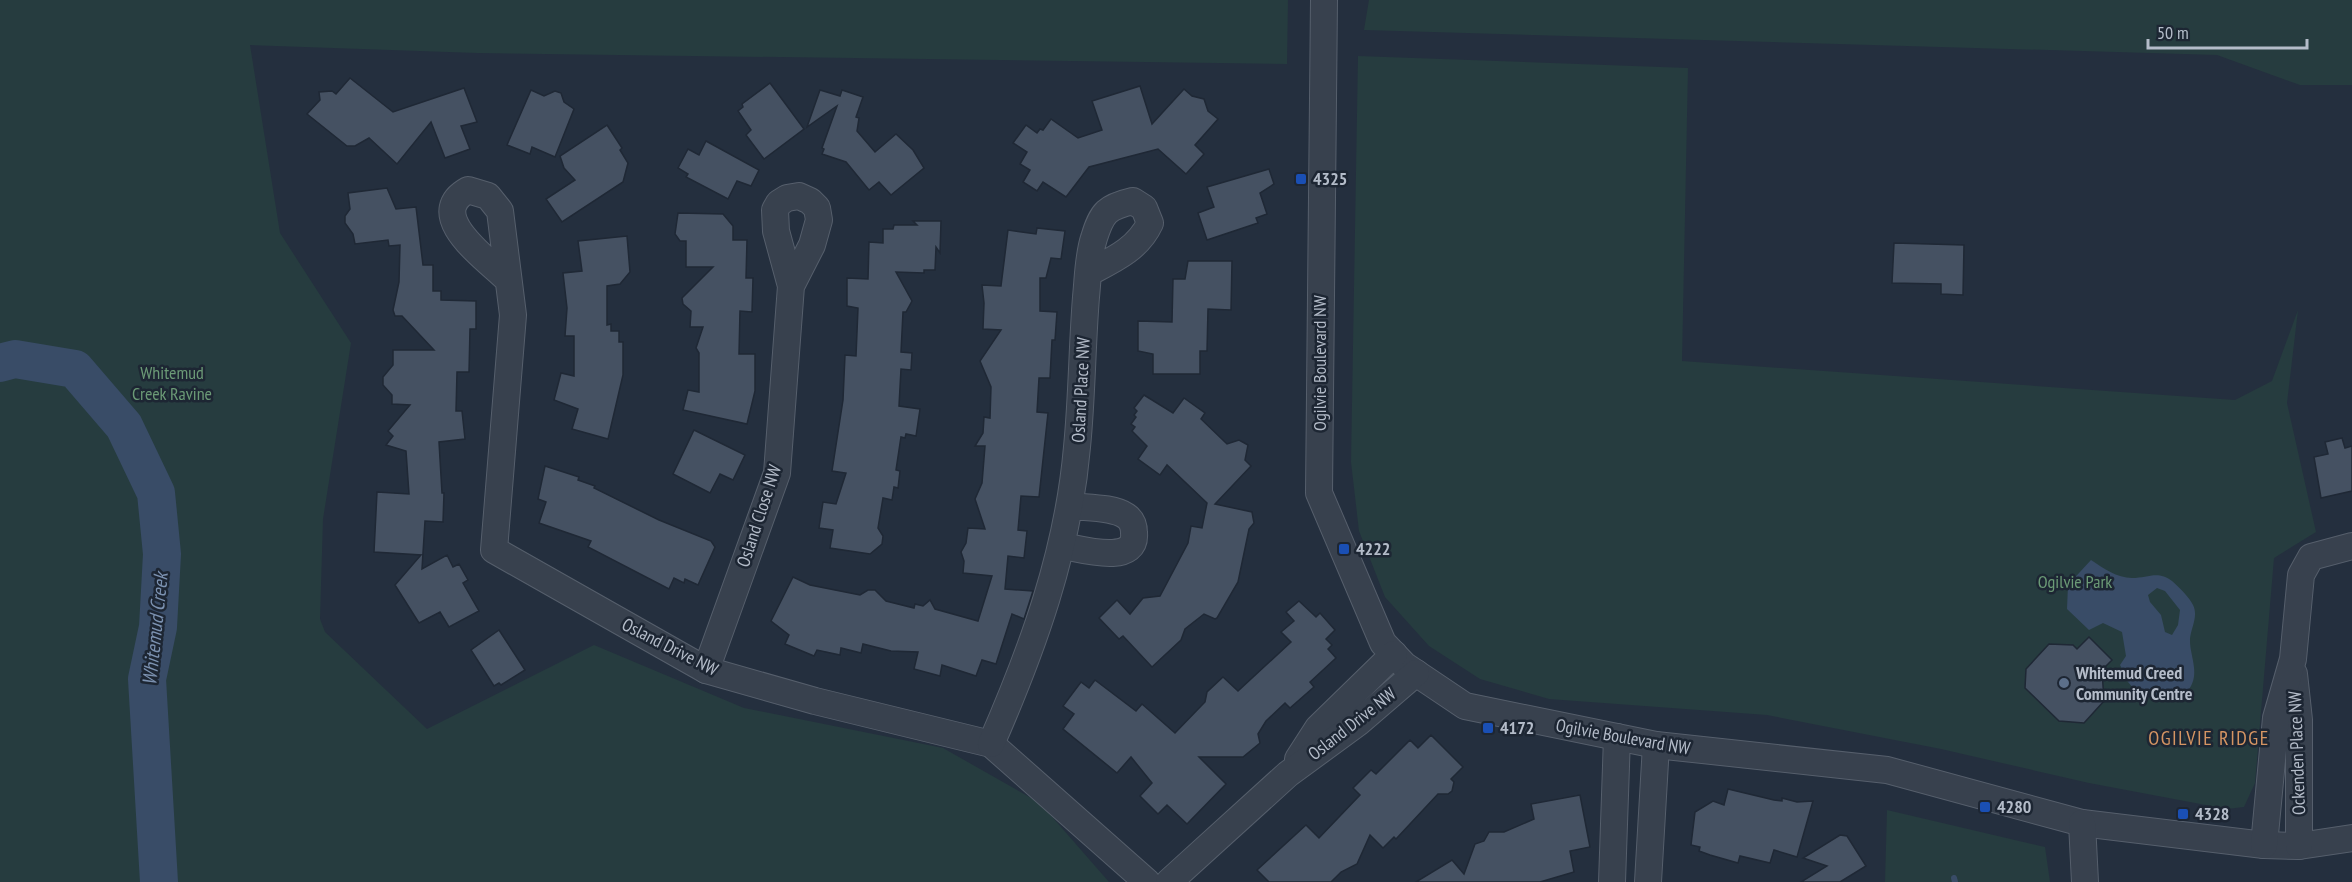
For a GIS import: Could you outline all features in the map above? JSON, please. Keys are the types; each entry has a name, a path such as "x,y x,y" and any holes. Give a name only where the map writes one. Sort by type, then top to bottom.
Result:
{"street":[{"name":"Ogilvie Boulevard NW","path":"1324,0 1319,493 1383,643 1416,673 1465,706 1656,746 1887,770 2082,824 2264,845 2299,846 2352,838"},
{"name":"Osland Place NW","path":"991,744 1018,682 1054,582 1063,546 1071,506 1078,437 1088,273"},
{"name":"Osland Drive NW","path":"508,280 513,315 494,550 706,670 815,701 991,744 1147,882"},
{"name":"Osland Close NW","path":"706,670 777,473 791,286"},
{"path":"1063,546 1099,552 1123,552 1131,547 1135,536 1133,525 1128,517 1119,513 1071,506"},
{"name":"Ockenden Place NW","path":"2264,845 2276,718 2293,659 2301,575 2311,557 2352,546"},
{"name":"Osland Drive NW","path":"1287,774 1318,728 1394,654"},
{"name":"Ockenden Place NW","path":"2293,659 2299,720 2299,846"},
{"name":"Osland Drive NW","path":"1169,882 1287,774 1359,722 1416,673"},
{"path":"1612,882 1617,737"},
{"path":"1648,882 1656,746"},
{"path":"2082,824 2085,882"}],"green space":[{"name":"Whitemud Creek Ravine","path":"0,0 1288,0 1287,64 477,53 250,45 280,233 351,343 323,519 320,619 325,632 427,729 594,645 744,708 943,748 1040,803 1109,882 0,882"},
{"path":"1369,0 2352,0 2352,85 2300,85 2217,55 1364,30"},
{"name":"Ogilvie Park","path":"1358,56 1688,68 1682,361 2235,400 2272,381 2298,310 2287,403 2316,532 2274,558 2255,783 2244,807 2227,809 2089,783 1941,749 1767,715 1549,699 1480,679 1429,646 1385,597 1359,531 1351,462"},
{"path":"1887,810 2045,847 2050,882 1885,882"}],"water":[{"path":"2091,560 2121,576 2132,578 2157,575 2175,583 2184,592 2195,610 2190,636 2194,675 2191,686 2185,693 2169,700 2150,697 2134,688 2128,682 2120,665 2126,656 2122,632 2103,623 2089,630 2067,609 2068,585","holes":["2157,588 2165,591 2180,610 2178,625 2172,635 2165,632 2161,615 2150,602 2148,595"]}],"building":[{"path":"350,78 393,112 464,88 477,122 461,126 470,149 445,158 431,122 397,164 369,138 355,146 347,146 307,114 320,100 319,92 332,91 336,94"},
{"path":"770,83 804,129 764,159 746,135 751,130 738,111 743,107 742,104"},
{"path":"1140,86 1152,124 1184,89 1192,96 1204,99 1208,111 1218,119 1195,145 1204,154 1186,174 1158,149 1089,167 1066,197 1043,182 1037,191 1023,182 1030,170 1020,164 1027,152 1013,143 1026,125 1037,133 1040,129 1043,130 1051,119 1078,138 1102,130 1092,101"},
{"path":"531,90 544,96 555,91 561,93 564,102 574,109 555,157 532,147 530,154 507,145"},
{"path":"820,90 840,96 842,90 863,97 856,117 859,118 857,131 875,152 896,134 913,150 924,168 891,195 879,182 869,190 846,162 822,154 837,106 807,127"},
{"path":"607,125 622,148 620,150 628,163 623,182 562,222 546,199 575,180 564,168 560,156"},
{"path":"706,141 759,170 751,186 737,181 728,199 686,177 688,174 678,168 688,149 699,155"},
{"path":"1269,169 1274,184 1260,193 1267,214 1256,218 1258,223 1207,240 1198,213 1214,207 1207,187"},
{"path":"387,188 396,209 416,207 423,265 433,265 433,291 441,291 441,300 476,301 476,329 470,329 469,372 457,372 456,411 462,411 465,439 439,442 442,493 444,493 443,522 425,521 422,569 447,555 453,567 459,564 468,580 463,583 479,611 449,627 440,612 419,623 395,585 421,555 374,552 377,492 409,494 406,451 386,445 393,436 388,431 410,405 392,404 392,395 383,385 383,377 393,365 393,350 434,350 402,316 395,316 393,310 399,282 400,245 389,246 388,240 355,244 353,234 345,223 345,216 350,209 348,193"},
{"path":"678,213 723,214 733,226 733,240 747,240 746,278 753,278 752,312 740,311 739,354 755,354 755,391 747,424 683,410 688,390 699,392 699,353 696,348 703,327 690,327 691,311 683,304 682,298 713,267 686,267 686,241 680,241 675,234"},
{"path":"913,221 941,221 940,253 936,247 935,270 924,270 924,273 896,272 912,301 906,312 903,312 901,352 912,353 911,370 901,369 899,406 920,409 916,436 906,434 905,438 901,437 896,470 900,471 898,488 894,487 892,500 883,498 878,528 883,536 882,544 870,554 830,548 833,530 819,528 823,502 836,504 846,473 832,471 843,400 845,355 856,356 858,308 847,306 847,278 868,279 869,242 883,243 883,229 893,229 894,225 917,225"},
{"path":"1037,228 1065,231 1061,259 1051,258 1046,278 1040,278 1040,311 1057,312 1055,340 1052,340 1050,378 1039,378 1037,412 1048,413 1039,497 1021,496 1018,530 1027,531 1024,558 1008,556 1005,589 1033,591 1024,619 1012,614 996,664 982,660 976,676 942,665 940,676 914,669 918,652 891,651 863,644 861,653 841,648 840,655 817,650 814,656 785,644 789,635 771,621 793,577 810,585 860,595 868,590 875,590 886,601 914,608 915,604 923,606 930,600 935,609 978,621 992,576 963,573 964,561 961,552 966,543 968,528 985,529 975,499 982,483 985,446 975,446 983,433 984,417 990,418 991,387 980,361 1001,330 983,329 982,285 1001,286 1008,230 1036,234"},
{"path":"627,236 630,272 620,284 607,286 607,325 611,324 611,331 619,331 619,342 623,342 623,375 608,439 572,429 578,409 554,400 561,373 574,376 574,336 565,336 567,308 563,273 582,271 578,241"},
{"path":"1894,243 1964,245 1963,295 1941,294 1941,284 1892,283"},
{"path":"1188,261 1232,261 1231,310 1208,309 1207,351 1200,351 1200,374 1153,374 1153,354 1138,351 1138,321 1172,322 1173,279 1185,279"},
{"path":"1144,395 1173,413 1184,398 1205,413 1201,419 1227,444 1239,440 1248,445 1245,460 1251,466 1215,504 1252,512 1254,523 1249,529 1238,582 1217,618 1204,614 1185,629 1181,640 1152,667 1123,636 1119,639 1099,618 1117,600 1130,614 1143,598 1160,596 1188,543 1191,526 1202,528 1207,503 1167,465 1160,475 1138,459 1147,446 1132,431 1135,427 1131,424 1136,417 1134,415 1137,411 1134,408"},
{"path":"694,430 745,455 733,480 720,474 710,493 673,474"},
{"path":"2342,438 2345,448 2352,446 2352,491 2321,498 2314,457 2328,454 2325,442"},
{"path":"545,466 579,477 578,480 595,486 594,488 659,520 711,541 715,547 698,585 685,579 684,583 674,578 669,589 588,547 591,541 539,523 546,502 538,499"},
{"path":"1299,601 1316,617 1320,613 1335,630 1326,639 1332,645 1328,649 1336,658 1310,682 1314,687 1290,708 1285,703 1266,721 1258,734 1260,743 1243,757 1199,757 1226,784 1187,824 1167,805 1158,814 1140,796 1152,783 1131,757 1117,773 1063,729 1074,714 1063,706 1081,682 1089,688 1095,680 1136,711 1142,704 1175,733 1205,702 1207,692 1223,677 1238,691 1291,642 1281,632 1294,621 1286,612"},
{"path":"499,630 525,670 501,685 499,683 494,686 471,650"},
{"name":"Whitemud Creed Community Centre","path":"2089,637 2112,660 2102,670 2104,701 2084,723 2059,721 2025,688 2026,669 2049,644 2073,645 2077,649"},
{"path":"1431,735 1463,767 1451,779 1454,782 1452,791 1448,794 1438,794 1396,839 1394,837 1383,848 1370,835 1357,864 1341,872 1331,882 1269,882 1257,870 1306,825 1319,838 1360,795 1353,788 1371,770 1376,774 1410,740 1418,748"},
{"path":"1728,789 1774,800 1782,801 1782,798 1797,802 1813,801 1797,857 1774,850 1770,863 1740,856 1738,863 1699,851 1700,847 1691,845 1695,812 1713,801 1724,805"},
{"path":"1580,795 1590,847 1570,851 1574,872 1540,882 1416,882 1452,860 1464,874 1475,844 1484,841 1489,832 1504,832 1534,819 1531,804"},
{"path":"1840,835 1847,836 1866,866 1840,882 1801,882 1827,866 1803,858"}],"waterway":[{"name":"Whitemud Creek","path":"0,363 15,359 75,369 124,426 156,493 162,554 158,627 147,679 159,882"},
{"path":"1954,878 1955,882"}],"place":[{"name":"4325","path":"1301,179"},
{"name":"4222","path":"1344,549"},
{"name":"Whitemud Creed Community Centre","path":"2064,683"},
{"name":"4172","path":"1488,728"},
{"name":"4280","path":"1985,807"},
{"name":"4328","path":"2183,814"}],"district":[{"name":"OGILVIE RIDGE","path":"2209,738"}]}
